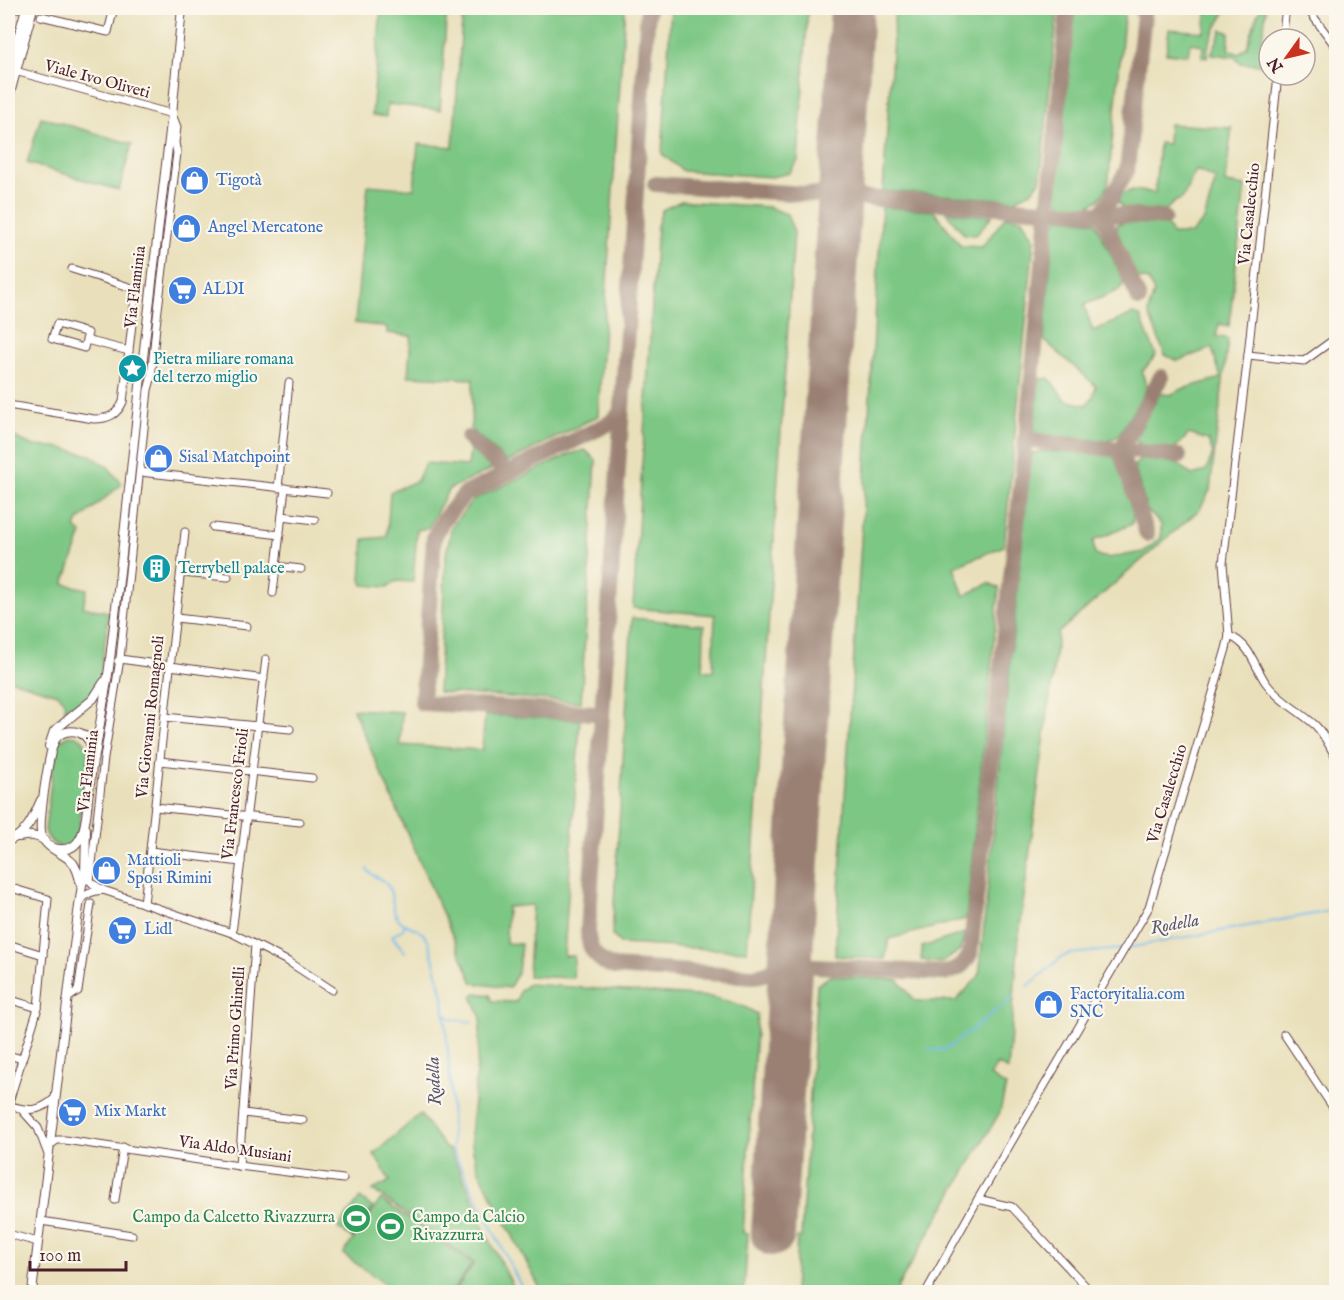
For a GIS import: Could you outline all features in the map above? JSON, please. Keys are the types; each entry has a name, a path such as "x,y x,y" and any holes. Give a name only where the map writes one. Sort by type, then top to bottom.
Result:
{"main road":[{"path":"8,101 10,71 26,8"},
{"path":"10,71 33,8"},
{"name":"Via Flaminia","path":"51,848 73,847 79,841 85,826 122,563 182,9"},
{"name":"Via Flaminia","path":"44,840 41,827 49,746 54,731 93,699 108,672"},
{"name":"Via Flaminia","path":"49,763 56,740 62,734 70,731 79,732 86,737 91,745 93,760"},
{"path":"11,839 24,831 32,821 45,791"},
{"name":"Via Flaminia","path":"32,1293 80,900 87,879 85,826"},
{"path":"11,839 27,835 44,840 87,879"}],"street":[{"path":"41,16 108,33 114,8"},
{"path":"1284,27 1286,8"},
{"path":"1307,8 1336,47"},
{"name":"Viale Ivo Oliveti","path":"10,71 172,114"},
{"name":"Via Casalecchio","path":"926,1293 978,1199 1149,907 1229,636 1223,563 1277,87"},
{"name":"Via Flaminia","path":"87,879 99,813 104,758 120,659 148,390 177,153 175,143 177,127 172,114"},
{"path":"8,405 94,420 112,416 123,402 136,289 72,269"},
{"path":"57,324 88,333 86,340 84,348 52,339 57,324"},
{"path":"1248,355 1304,361 1336,338"},
{"path":"86,340 129,351"},
{"path":"143,358 153,360"},
{"path":"273,593 282,516 289,383"},
{"path":"140,472 327,493"},
{"path":"282,516 315,520"},
{"path":"213,527 280,535"},
{"name":"Via Giovanni Romagnoli","path":"144,904 185,532"},
{"path":"276,566 301,569"},
{"path":"181,573 228,577"},
{"path":"176,618 247,626"},
{"path":"1229,636 1244,644 1274,693 1319,729 1336,758"},
{"path":"108,672 120,659 264,679"},
{"name":"Via Francesco Frioli","path":"232,933 266,659"},
{"path":"165,717 290,729"},
{"path":"160,761 312,778"},
{"path":"155,807 300,822"},
{"path":"150,851 241,862"},
{"path":"87,879 103,890 232,933 289,962 332,990"},
{"path":"8,887 48,899 38,1008 8,1105 21,1109 38,1109 55,1098"},
{"path":"80,900 86,894 103,890"},
{"name":"Via Flaminia","path":"69,997 78,991 91,904"},
{"path":"8,944 43,954"},
{"name":"Via Primo Ghinelli","path":"239,1166 255,945"},
{"path":"8,999 38,1008"},
{"path":"1284,1034 1336,1112"},
{"path":"8,1055 22,1059"},
{"path":"21,1109 38,1128 48,1158"},
{"name":"Via Primo Ghinelli","path":"243,1113 303,1120"},
{"path":"53,1120 56,1131 65,1140"},
{"name":"Via Aldo Musiani","path":"49,1146 57,1140 65,1140 343,1179"},
{"path":"115,1200 123,1147"},
{"path":"978,1199 1012,1207 1091,1293"},
{"path":"41,1221 132,1235"},
{"path":"8,1234 38,1242"}],"green space":[{"path":"381,8 447,8 440,110 387,104 386,117 372,115"},
{"path":"463,8 625,8 598,416 507,462 471,429 473,379 408,376 411,336 387,333 387,327 355,323 368,185 414,189 418,144 453,147"},
{"path":"671,8 808,8 798,161 789,173 772,177 683,171 662,154"},
{"path":"895,8 1058,8 1040,181 1031,192 1015,200 883,191"},
{"path":"1075,8 1125,8 1108,186 1099,200 1088,206 1064,205 1056,199"},
{"path":"1207,8 1227,9 1211,38 1207,57 1202,57 1203,45 1190,43 1188,55 1166,53 1169,29 1204,32"},
{"path":"1261,8 1266,8 1264,27 1257,27 1257,65 1240,63 1235,57 1211,54 1222,30 1229,32 1229,50 1239,54 1247,47"},
{"path":"41,117 132,144 119,190 27,163"},
{"path":"1169,124 1232,128 1225,183 1245,186 1229,326 1219,324 1216,336 1228,339 1210,490 1200,509 1058,633 1019,935 1008,1070 997,1064 990,1076 1006,1086 1000,1112 898,1286 897,1292 794,1292 797,1238 801,1238 817,985 830,976 898,980 915,1001 956,1001 979,976 1032,454 1041,451 1109,454 1118,460 1133,513 1132,524 1093,541 1095,555 1108,558 1143,552 1161,538 1161,524 1147,510 1134,465 1143,458 1176,463 1192,475 1206,471 1213,453 1208,440 1189,434 1174,449 1143,446 1136,441 1134,432 1159,393 1170,395 1182,389 1221,378 1212,348 1177,361 1165,355 1148,312 1154,292 1148,280 1134,277 1117,234 1117,225 1126,221 1167,225 1172,234 1191,234 1204,220 1216,179 1196,170 1182,199 1174,202 1165,211 1123,208 1118,202 1121,194 1133,190 1155,193 1159,143 1168,144"},
{"path":"681,201 768,207 787,214 794,232 747,951 621,944 612,935 632,618 704,625 703,670 713,671 715,615 633,608 657,226 662,210"},
{"path":"882,207 934,211 961,246 982,247 1006,216 1022,219 1034,239 1004,546 954,567 964,596 989,583 999,588 966,919 889,939 885,959 835,956"},
{"path":"946,212 992,216 976,235 964,234"},
{"path":"1060,218 1095,222 1124,282 1120,290 1084,305 1093,331 1133,314 1140,316 1156,355 1142,372 1147,389 1118,436 1108,441 1040,436 1033,427 1038,380 1049,378 1065,400 1086,405 1093,397 1096,386 1044,340 1054,224"},
{"path":"8,432 35,446 56,447 90,455 108,467 122,484 78,521 75,528 82,533 64,584 87,589 83,607 109,612 98,683 86,699 65,717 65,704 60,695 8,679"},
{"path":"470,449 492,469 449,489 428,528 417,530 413,582 397,581 387,587 363,585 361,580 364,539 387,537 390,492 417,481 425,463 468,466"},
{"path":"585,450 596,460 581,702 438,692 446,554 452,526 473,500 570,454"},
{"path":"353,709 402,712 400,745 482,750 485,715 580,720 564,956 574,956 573,978 528,976 532,905 507,907 506,943 521,944 518,973 509,988 473,983"},
{"path":"70,735 83,740 89,754 78,834 72,843 64,847 52,842 45,830 55,750 61,740"},
{"path":"965,933 960,950 942,963 921,960 922,947"},
{"path":"528,984 710,997 740,1005 757,1014 743,1233 748,1234 744,1292 542,1292 479,1171 471,1134 481,1018 472,996 476,993 490,995 492,1001 516,1002 520,991"},
{"path":"420,1114 446,1149 449,1149 478,1208 475,1211 516,1292 454,1292 474,1263 373,1190 390,1181 374,1154"},
{"name":"Campo da Calcetto Rivazzurra","path":"360,1198 373,1208 352,1238 338,1228"},
{"name":"Campo da Calcio Rivazzurra","path":"381,1199 472,1264 452,1292 396,1292 343,1254"}],"waterway":[{"name":"Rodella","path":"367,869 387,885 396,916 403,923"},
{"name":"Rodella","path":"1127,948 1336,910"},
{"name":"Rodella","path":"404,924 418,930 429,942 443,996 444,1013 451,1019 472,1022"},
{"name":"Rodella","path":"405,924 403,929 392,936 405,952"},
{"name":"Rodella","path":"1028,986 1062,957 1069,954 1121,949"},
{"name":"Rodella","path":"929,1050 942,1050 950,1047 1013,997"},
{"name":"Rodella","path":"445,1015 451,1093 452,1146"},
{"name":"Rodella","path":"452,1149 524,1292"}],"taxiway":[{"path":"648,8 588,937 594,953 614,967 753,976 762,975 774,969 783,959 792,938"},
{"path":"792,943 798,961 805,965 816,966 945,973 960,967 970,954 1026,440 1068,8"},
{"path":"1139,299 1102,214 1127,170 1144,14 1140,8"},
{"path":"655,184 1164,218"},
{"path":"1147,534 1120,451 1161,377"},
{"path":"594,713 422,703 434,537 444,519 465,494 608,424 617,417 622,409"},
{"path":"468,438 508,473"},
{"path":"1026,440 1179,456"}],"runway":[{"path":"773,1234 852,8"}],"place":[{"name":"Tigotà","path":"195,181"},
{"name":"Angel Mercatone","path":"187,228"},
{"name":"ALDI","path":"182,290"},
{"name":"Pietra miliare romana del terzo miglio","path":"132,369"},
{"name":"Sisal Matchpoint","path":"158,458"},
{"name":"Terrybell palace","path":"157,569"},
{"name":"Mattioli Sposi Rimini","path":"106,870"},
{"name":"Lidl","path":"123,930"},
{"name":"Factoryitalia.com SNC","path":"1049,1004"},
{"name":"Mix Markt","path":"73,1112"},
{"name":"Campo da Calcetto Rivazzurra","path":"356,1218"},
{"name":"Campo da Calcio Rivazzurra","path":"391,1227"}]}
